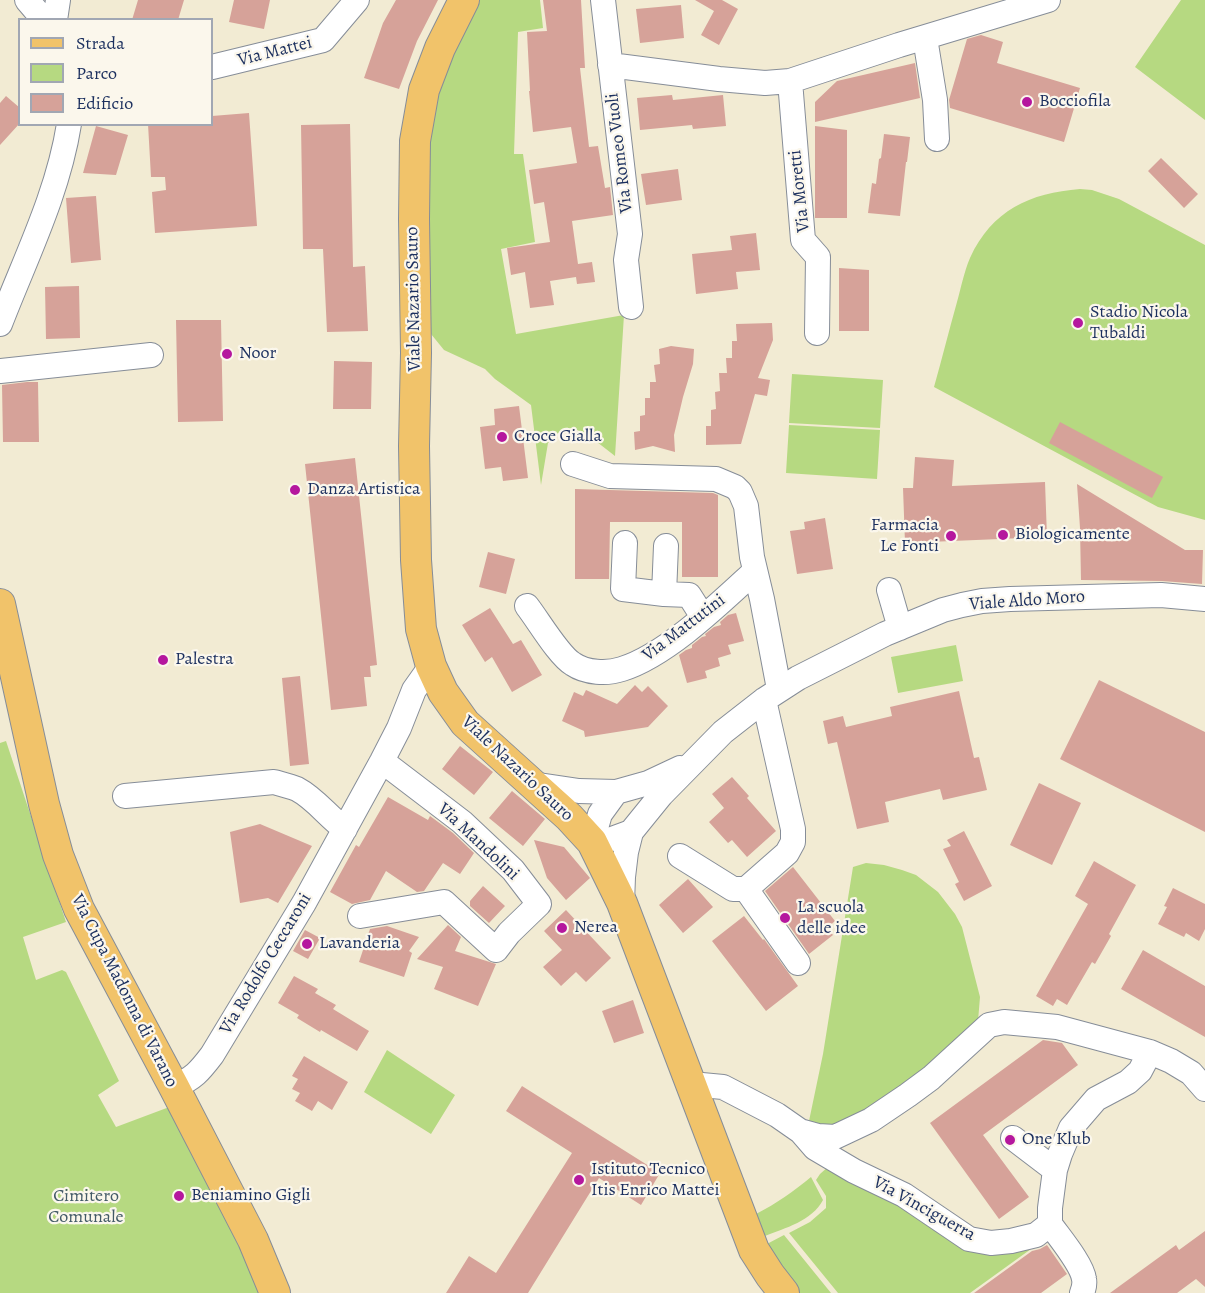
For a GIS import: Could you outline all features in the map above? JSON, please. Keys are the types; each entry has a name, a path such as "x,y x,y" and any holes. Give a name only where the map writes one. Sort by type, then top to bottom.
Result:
{"main road":[{"name":"Viale Nazario Sauro","path":"464,0 440,48 423,90 415,141 414,446 416,560 421,628 431,666 443,692 465,723 569,817 592,842 622,903 754,1250 784,1293"},
{"name":"Via Cupa Madonna di Varano","path":"0,604 39,783 58,855 79,909 253,1240 275,1293"},
{"path":"754,1250 763,1293"}],"street":[{"path":"27,0 42,18"},
{"path":"55,18 58,0"},
{"name":"Via Mattei","path":"213,67 323,40 357,0"},
{"name":"Via Romeo Vuoli","path":"603,0 630,234 626,260 631,307"},
{"path":"610,65 719,79 765,83 790,81 1048,0"},
{"path":"926,38 935,100 937,139"},
{"name":"Via Moretti","path":"790,81 803,240 818,257 817,333"},
{"path":"0,324 9,277 53,186 66,145 69,126"},
{"path":"0,371 151,355"},
{"path":"573,464 610,476 706,478 724,481 740,492 746,506 749,540 762,599 772,694 793,829 793,843 787,853 746,889 733,889 680,856"},
{"path":"625,543 623,589 689,595 703,617"},
{"path":"664,594 666,546"},
{"name":"Via Mattutini","path":"527,606 560,653 570,663 579,668 606,672 621,669 653,654 703,617 755,571"},
{"path":"889,590 900,627"},
{"name":"Viale Aldo Moro","path":"622,903 626,852 631,832 662,795 723,732 772,694 798,678 885,633 943,610 982,601 1161,595 1205,599"},
{"name":"Via Rodolfo Ceccaroni","path":"174,1087 190,1080 212,1055 304,903 382,761 399,728 414,690 431,666"},
{"name":"Via Mandolini","path":"360,916 444,902 496,950 509,933 538,904 513,870 462,822 382,761"},
{"name":"Viale Aldo Moro","path":"532,784 579,791 616,792 648,783 693,762"},
{"path":"125,796 274,782 296,789 316,802 345,829"},
{"path":"616,792 600,814 592,842 612,839 631,832"},
{"path":"746,889 798,963"},
{"path":"691,1084 723,1087 777,1115 800,1131 818,1136 835,1137 871,1119 932,1077 989,1026 1004,1022 1057,1027 1150,1052 1191,1073 1205,1089"},
{"path":"1082,1293 1085,1280 1082,1270 1050,1224 1055,1170 1071,1128 1096,1100 1128,1082 1140,1071 1150,1052"},
{"name":"Via Vinciguerra","path":"800,1131 815,1148 854,1171 904,1195 969,1239 991,1244 1011,1241 1036,1235 1050,1224"},
{"path":"1013,1138 1055,1170"}],"green space":[{"path":"478,0 540,0 543,28 518,32 514,154 523,154 535,242 501,249 516,334 624,315 615,456 588,435 573,428 558,433 548,443 541,485 531,405 485,369 444,350 431,334 424,319 424,183 436,97 448,58"},
{"path":"1181,0 1205,0 1205,120 1135,67"},
{"name":"Stadio Nicola Tubaldi","path":"1080,189 1092,190 1119,199 1205,245 1205,520 1158,507 934,387 966,269 979,241 1001,216 1014,207 1045,195"},
{"path":"792,374 883,380 880,428 789,423"},
{"path":"789,425 880,430 877,479 786,473"},
{"path":"956,645 963,681 898,693 891,657"},
{"name":"Cimitero Comunale","path":"6,741 66,922 23,937 36,980 62,970 66,972 119,1081 98,1095 116,1127 172,1106 266,1293 0,1293 0,743"},
{"path":"866,863 884,865 916,875 938,892 955,914 962,927 980,997 978,1021 961,1041 860,1116 828,1129 809,1121 823,1054 853,867"},
{"path":"387,1050 455,1095 431,1134 364,1092"},
{"path":"829,1166 970,1245 1034,1245 970,1293 838,1293 789,1233 810,1222 826,1208 826,1196 816,1180"},
{"path":"811,1177 823,1200 818,1207 805,1219 765,1236 756,1214 785,1197"},
{"path":"784,1235 831,1293 795,1291 765,1245"}],"building":[{"path":"138,0 184,0 179,18 133,18"},
{"path":"234,0 270,0 264,29 229,22"},
{"path":"396,0 438,0 417,41 399,89 364,78 383,23"},
{"path":"543,0 581,0 585,68 580,68 589,147 598,146 605,188 610,187 613,215 572,221 578,264 592,262 595,282 577,284 576,277 550,281 554,305 530,308 525,272 511,275 507,248 550,242 544,202 534,204 529,170 577,163 571,127 533,132 527,32 547,31"},
{"path":"695,0 722,0 738,9 719,45 701,35 714,11"},
{"path":"681,5 684,38 640,43 636,9"},
{"name":"Bocciofila","path":"981,35 1003,42 997,63 1080,88 1064,142 950,108 949,100 967,39"},
{"path":"915,63 920,98 815,122 815,102 837,81"},
{"path":"672,95 673,100 723,95 726,126 693,129 692,125 640,130 637,98"},
{"path":"6,96 18,106 18,125 0,145 0,103"},
{"path":"249,113 257,226 155,233 152,192 166,190 165,177 151,177 148,126 213,126 213,116"},
{"path":"350,124 353,267 365,266 368,331 327,332 323,249 303,249 301,125"},
{"path":"96,126 128,135 116,175 83,173"},
{"path":"815,126 847,130 847,218 815,218"},
{"path":"884,134 910,137 900,216 868,213 872,183 876,184"},
{"path":"1161,158 1198,194 1184,208 1148,171"},
{"path":"678,169 682,200 646,205 641,174"},
{"path":"96,196 101,260 71,263 66,198"},
{"path":"756,233 760,270 736,272 738,289 696,294 692,254 732,250 730,236"},
{"path":"839,268 869,270 869,331 839,331"},
{"path":"79,286 80,338 46,339 45,287"},
{"path":"176,320 221,320 223,421 178,422"},
{"path":"772,323 773,340 758,378 770,380 767,396 755,394 741,444 706,445 706,426 711,426 711,410 716,409 715,392 720,391 719,373 727,373 726,358 732,358 732,341 737,341 736,324"},
{"path":"671,346 694,349 693,364 674,435 675,452 653,446 635,450 634,432 640,431 640,416 645,415 645,398 650,398 650,382 656,382 654,365 660,364 659,349"},
{"path":"334,361 372,362 371,409 333,409"},
{"path":"38,382 39,442 3,442 2,385"},
{"name":"Croce Gialla","path":"519,406 528,478 503,481 501,467 485,469 480,427 495,425 494,409"},
{"path":"1060,422 1163,477 1152,498 1049,443"},
{"path":"915,457 954,460 952,486 1045,482 1047,537 905,543 903,488 913,488"},
{"path":"355,458 377,665 370,666 371,677 364,677 367,706 331,710 305,464"},
{"path":"1077,484 1185,550 1203,550 1202,584 1081,580"},
{"path":"575,489 718,495 718,577 682,577 682,522 610,522 609,579 575,579"},
{"path":"825,518 833,569 797,574 790,531 805,529 804,522"},
{"path":"488,552 515,559 506,594 479,587"},
{"path":"490,608 513,644 521,640 542,675 512,692 492,657 485,662 462,625"},
{"path":"736,613 744,641 728,645 731,654 718,658 720,666 705,671 707,678 687,683 679,655 692,648 692,645 706,636 705,634 714,627 721,625 720,622 728,615"},
{"path":"300,676 309,764 290,766 282,678"},
{"path":"1099,680 1205,732 1205,832 1060,759"},
{"path":"635,685 642,692 648,686 668,706 648,727 585,737 584,731 562,721 574,692 583,696 586,690 617,704"},
{"path":"959,691 974,758 979,757 987,790 943,800 940,789 885,802 889,822 857,829 837,742 828,744 823,721 843,716 846,727 892,716 890,707"},
{"path":"460,746 493,772 474,795 442,769"},
{"path":"732,777 776,831 747,857 732,840 728,843 709,822 724,808 712,794"},
{"path":"1039,783 1081,803 1052,865 1010,845"},
{"path":"512,791 545,819 523,846 489,818"},
{"path":"388,797 428,820 430,816 474,853 460,874 443,863 424,891 417,892 386,871 370,900 352,904 330,892 356,845 359,847"},
{"path":"260,824 312,846 278,903 268,898 240,903 230,832"},
{"path":"964,831 992,886 964,901 955,884 959,882 943,849 951,846 947,840"},
{"path":"534,840 564,847 590,878 566,900 547,878"},
{"path":"1094,861 1136,885 1095,964 1092,962 1067,1005 1057,999 1053,1006 1036,996 1088,904 1075,896"},
{"path":"793,867 835,921 827,928 833,935 809,954 765,891"},
{"path":"688,879 713,907 683,933 659,905"},
{"path":"483,886 505,906 489,923 470,906 470,901"},
{"path":"1173,888 1205,904 1205,929 1199,941 1186,933 1184,937 1158,924"},
{"path":"566,910 611,958 586,982 576,972 561,986 543,967 562,950 544,931"},
{"path":"744,916 798,986 766,1011 712,941"},
{"path":"448,925 461,937 455,951 496,964 478,1006 434,989 443,967 417,959"},
{"path":"387,926 419,937 409,951 412,953 404,977 359,962 370,929"},
{"name":"Lavanderia","path":"305,930 320,938 308,959 293,951"},
{"path":"1143,950 1205,986 1205,1037 1121,989"},
{"path":"294,976 318,989 315,993 336,1005 333,1009 369,1031 357,1051 321,1030 320,1032 297,1018 299,1015 278,1003"},
{"path":"633,1000 644,1033 614,1043 602,1011"},
{"path":"1043,1040 1062,1043 1078,1065 983,1135 1029,1197 999,1219 930,1123"},
{"path":"304,1056 348,1082 332,1110 318,1101 312,1111 295,1101 300,1093 292,1089 298,1079 292,1076"},
{"path":"522,1086 660,1173 641,1205 599,1178 528,1293 446,1293 469,1256 496,1273 572,1153 506,1111"},
{"path":"1205,1231 1205,1287 1196,1279 1177,1293 1110,1293 1176,1245 1179,1250"},
{"path":"1047,1245 1067,1274 1041,1293 974,1293 1032,1251"}],"place":[{"name":"Bocciofila","path":"1027,102"},
{"name":"Stadio Nicola Tubaldi","path":"1078,323"},
{"name":"Noor","path":"227,354"},
{"name":"Croce Gialla","path":"502,437"},
{"name":"Danza Artistica","path":"295,490"},
{"name":"Biologicamente","path":"1003,535"},
{"name":"Farmacia Le Fonti","path":"951,536"},
{"name":"Palestra","path":"163,660"},
{"name":"La scuola delle idee","path":"785,918"},
{"name":"Nerea","path":"562,928"},
{"name":"Lavanderia","path":"307,944"},
{"name":"One Klub","path":"1010,1140"},
{"name":"Istituto Tecnico Itis Enrico Mattei","path":"579,1180"},
{"name":"Beniamino Gigli","path":"179,1196"}]}
